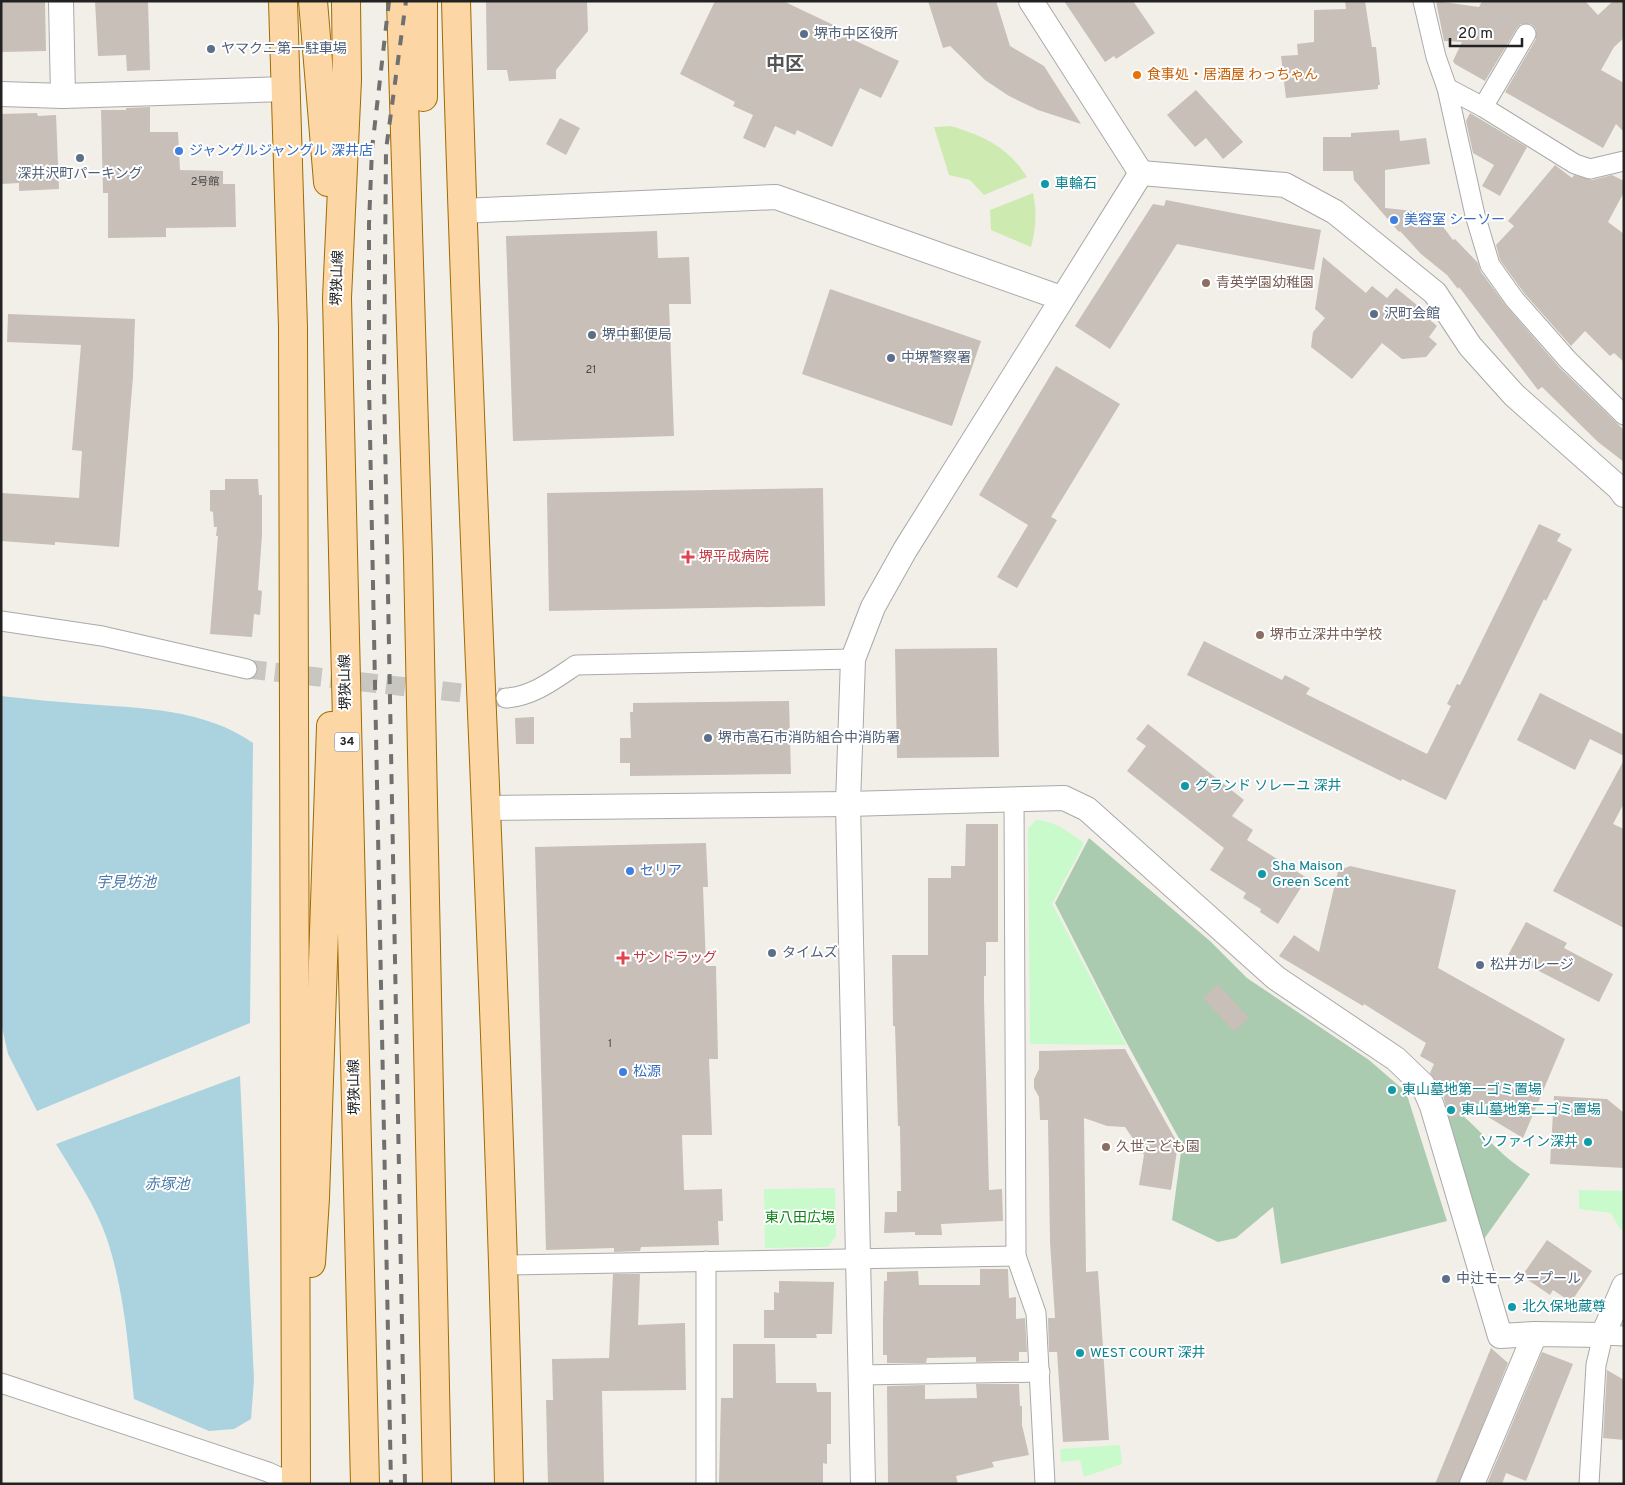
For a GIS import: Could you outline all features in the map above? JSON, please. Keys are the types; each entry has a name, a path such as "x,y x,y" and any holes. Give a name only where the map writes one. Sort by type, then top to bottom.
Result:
{"main road":[{"path":"283,1 293,328 295,1484"},
{"path":"313,1 337,298"},
{"name":"堺狭山線","path":"346,1 347,80 337,298 365,1484"},
{"path":"400,1 414,401 437,1484"},
{"path":"414,401 422,189 423,1"},
{"path":"456,1 462,212 488,808 510,1484"},
{"path":"295,1484 315,1198 329,758 343,561"}],"street":[{"path":"60,1 63,96"},
{"path":"1031,1 1141,173"},
{"path":"1423,1 1436,57 1447,88 1475,215 1490,265 1515,300 1568,360 1624,415"},
{"path":"1483,107 1526,34"},
{"path":"1447,88 1483,107 1575,164 1590,169 1624,161"},
{"path":"1,94 63,96 285,89"},
{"path":"863,1484 848,804 853,659 874,607 905,550 1141,173"},
{"path":"1141,173 1285,185 1335,212 1435,293 1470,346 1514,395 1624,495"},
{"path":"462,212 776,197 1061,298"},
{"path":"1,621 102,636 247,669"},
{"path":"506,698 519,698 545,685 576,665 853,659"},
{"path":"1014,798 1016,1256 1036,1314 1045,1484"},
{"path":"488,808 848,804 1064,798 1087,809 1276,978 1396,1059 1423,1085 1432,1106 1500,1336 1535,1334 1613,1336"},
{"path":"504,1265 1016,1256"},
{"path":"706,1261 706,1484"},
{"path":"1589,1484 1596,1365 1613,1336 1624,1286"},
{"path":"1472,1484 1535,1334"},
{"path":"860,1375 1040,1372"},
{"path":"1,1383 259,1468 295,1484"}],"green space":[{"path":"951,126 985,139 1003,150 1027,177 984,195 970,180 949,175 934,127"},
{"path":"1033,193 1035,220 1031,247 991,230 990,210"},
{"path":"1036,820 1056,825 1084,843 1052,904 1126,1045 1030,1044 1028,829"},
{"path":"1089,838 1210,941 1247,978 1369,1060 1406,1092 1447,1221 1281,1264 1273,1207 1236,1238 1218,1242 1172,1220 1182,1144 1124,1038 1055,903"},
{"path":"1449,1104 1508,1158 1530,1174 1484,1239 1444,1106"},
{"name":"東八田広場","path":"835,1188 836,1236 828,1247 765,1248 764,1189"},
{"path":"1579,1190 1624,1191 1624,1230 1620,1229 1611,1213 1579,1209"},
{"path":"1120,1445 1122,1464 1084,1477 1080,1460 1061,1462 1060,1449"}],"water":[{"name":"宇見坊池","path":"1,696 172,712 214,723 253,743 250,1023 37,1111 8,1054 1,1023"},
{"name":"赤塚池","path":"240,1076 254,1380 251,1419 234,1429 209,1431 134,1399 127,1338 113,1258 91,1202 56,1144"}],"building":[{"path":"1,1 45,1 46,51 1,52"},
{"path":"95,1 148,1 150,70 127,71 126,55 98,56"},
{"path":"486,1 587,1 588,31 556,70 556,79 509,81 507,70 487,70"},
{"path":"715,1 783,1 844,30 841,34 899,61 881,98 860,88 832,147 797,130 795,135 775,126 765,148 743,138 753,115 733,106 735,102 680,74"},
{"path":"928,1 996,1 1010,46 1044,66 1081,124 1038,110 1009,96 985,80 950,46 943,48"},
{"path":"1064,1 1133,1 1155,33 1116,59 1114,56 1105,62"},
{"path":"1345,1 1365,1 1372,47 1376,47 1380,85 1378,85 1378,89 1286,98 1281,56 1298,55 1297,44 1314,42 1314,10 1346,9"},
{"path":"1436,1 1479,7 1482,1 1585,1 1598,15 1613,1 1624,1 1624,38 1614,47 1601,70 1624,83 1624,132 1616,124 1603,148 1505,92 1536,39 1536,29 1531,24 1521,24 1517,28 1485,81 1455,64 1453,61 1462,42 1444,41"},
{"path":"1196,90 1243,142 1223,159 1206,138 1195,147 1167,115"},
{"path":"150,107 150,132 178,132 180,170 223,171 223,184 235,184 236,227 166,228 166,237 108,238 108,193 103,193 101,110 126,110 126,108"},
{"path":"37,113 38,116 56,115 59,189 19,191 19,183 1,184 1,114"},
{"path":"1470,113 1527,147 1500,196 1482,186 1494,165 1473,153 1466,121"},
{"path":"560,118 580,128 566,155 546,144"},
{"path":"1399,130 1400,141 1426,138 1430,164 1385,170 1385,208 1424,212 1427,218 1437,227 1441,224 1453,240 1455,239 1478,263 1481,272 1507,307 1560,368 1624,430 1624,462 1598,442 1542,387 1538,390 1459,287 1458,289 1447,275 1421,254 1399,232 1354,180 1353,171 1323,171 1323,137 1351,137 1351,133"},
{"path":"1555,165 1572,178 1574,175 1592,180 1612,175 1624,181 1624,192 1608,222 1624,234 1624,362 1614,353 1610,356 1585,331 1571,346 1524,293 1500,260 1496,245 1514,226 1508,221"},
{"path":"1166,200 1321,230 1314,270 1177,244 1110,349 1075,326 1153,204 1164,206"},
{"path":"657,231 658,258 689,257 691,304 669,304 674,436 513,441 506,236"},
{"name":"沢町会館","path":"1323,257 1366,293 1372,286 1387,298 1396,288 1433,318 1431,321 1437,326 1429,337 1437,344 1426,357 1402,359 1382,343 1352,379 1311,347 1313,332 1325,318 1315,309"},
{"name":"中堺警察署","path":"830,289 981,341 952,426 802,374"},
{"path":"8,314 135,319 133,377 119,547 55,542 55,545 1,541 1,493 79,498 82,451 72,450 81,345 7,342"},
{"path":"1056,366 1120,404 1051,517 1057,520 1017,588 997,577 1028,525 979,495"},
{"path":"225,479 258,479 259,495 262,495 262,535 258,590 262,591 260,615 254,614 252,637 210,634 218,536 216,536 217,527 214,527 213,512 210,511 210,490 225,490"},
{"path":"823,488 825,606 549,611 547,493"},
{"path":"1539,524 1561,534 1557,541 1572,549 1546,601 1544,599 1446,800 1402,779 1401,781 1187,675 1204,641 1282,680 1285,675 1310,688 1306,694 1427,754 1451,706 1447,704 1457,684 1460,685"},
{"path":"997,648 999,757 897,758 895,649"},
{"path":"1540,693 1624,735 1624,756 1590,739 1575,770 1517,740"},
{"name":"堺市高石市消防組合中消防署","path":"789,701 791,774 630,776 630,763 620,763 620,738 631,738 630,712 633,712 633,703"},
{"path":"534,717 534,744 516,744 515,718"},
{"path":"1148,724 1244,800 1232,816 1253,830 1247,840 1307,878 1278,924 1260,912 1261,909 1243,898 1246,893 1210,870 1224,848 1127,771 1146,746 1136,739"},
{"path":"1624,760 1624,803 1613,824 1624,829 1624,928 1553,891"},
{"path":"966,824 998,824 998,942 986,942 984,1000 989,1190 1002,1189 1003,1221 941,1224 942,1235 915,1235 915,1232 884,1233 885,1212 897,1212 897,1191 901,1191 900,1126 898,1126 895,1026 893,1026 892,955 928,955 928,878 951,878 951,866 965,866"},
{"path":"706,843 708,887 703,887 706,966 716,966 718,1059 709,1059 712,1135 682,1135 684,1190 722,1189 723,1221 718,1221 719,1245 641,1247 640,1251 614,1252 614,1248 546,1250 535,847"},
{"path":"1350,866 1456,890 1438,968 1565,1039 1523,1138 1478,1111 1450,1119 1442,1093 1430,1073 1434,1064 1420,1056 1426,1043 1364,1004 1363,1006 1279,956 1294,935 1319,952 1338,871"},
{"path":"1526,922 1567,943 1564,948 1613,974 1599,1002 1508,955"},
{"path":"1218,984 1249,1018 1234,1032 1203,998"},
{"path":"1125,1049 1178,1144 1171,1190 1139,1185 1144,1155 1125,1127 1107,1126 1084,1118 1086,1272 1098,1271 1109,1440 1063,1442 1057,1352 1049,1352 1048,1318 1055,1318 1050,1242 1048,1120 1040,1120 1039,1097 1034,1088 1034,1079 1039,1069 1039,1051"},
{"name":"ソファイン深井","path":"1554,1096 1607,1099 1624,1113 1624,1168 1550,1164"},
{"path":"1547,1240 1592,1271 1571,1302 1553,1290 1550,1295 1522,1276"},
{"path":"980,1269 1008,1269 1009,1298 1016,1297 1016,1319 1025,1318 1027,1352 1019,1352 1019,1361 976,1362 976,1357 927,1358 926,1363 887,1363 887,1355 883,1355 883,1320 884,1281 887,1281 887,1272 918,1271 919,1285 980,1285"},
{"path":"613,1274 640,1274 638,1325 685,1323 686,1390 602,1391 604,1484 548,1484 546,1400 553,1400 552,1359 609,1358"},
{"path":"779,1281 834,1282 832,1334 816,1334 817,1338 764,1338 764,1310 774,1310 774,1292 779,1293"},
{"path":"733,1344 775,1344 776,1383 816,1383 817,1392 831,1392 831,1444 827,1444 827,1464 823,1463 823,1484 719,1484 721,1398 733,1398"},
{"path":"1491,1348 1508,1363 1459,1484 1435,1484"},
{"path":"1542,1352 1573,1364 1526,1481 1506,1473 1502,1484 1487,1484"},
{"path":"1607,1370 1624,1380 1624,1440 1603,1438"},
{"path":"976,1384 1019,1384 1022,1425 1029,1455 992,1462 994,1467 956,1476 958,1484 888,1484 887,1386 925,1385 925,1399 977,1398"}],"tunnel":[{"path":"247,669 506,698"}],"railway":[{"path":"389,1 372,149 369,224 369,384 391,1484"},
{"path":"405,1484 384,384 386,150 406,1"}],"place":[{"name":"堺市中区役所","path":"804,34"},
{"name":"ヤマクニ第一駐車場","path":"211,49"},
{"name":"食事処・居酒屋 わっちゃん","path":"1137,75"},
{"name":"ジャングルジャングル 深井店","path":"179,151"},
{"name":"深井沢町パーキング","path":"80,158"},
{"name":"車輪石","path":"1045,184"},
{"name":"美容室 シーソー","path":"1394,220"},
{"name":"青英学園幼稚園","path":"1206,283"},
{"name":"沢町会館","path":"1374,314"},
{"name":"堺中郵便局","path":"592,335"},
{"name":"中堺警察署","path":"891,358"},
{"name":"堺平成病院","path":"688,557"},
{"name":"堺市立深井中学校","path":"1260,635"},
{"name":"堺市高石市消防組合中消防署","path":"708,738"},
{"name":"グランド ソレーユ 深井","path":"1185,786"},
{"name":"セリア","path":"630,871"},
{"name":"Sha Maison Green Scent","path":"1262,874"},
{"name":"タイムズ","path":"772,953"},
{"name":"サンドラッグ","path":"623,958"},
{"name":"松井ガレージ","path":"1480,965"},
{"name":"松源","path":"623,1072"},
{"name":"東山墓地第一ゴミ置場","path":"1392,1090"},
{"name":"東山墓地第二ゴミ置場","path":"1451,1110"},
{"name":"ソファイン深井","path":"1588,1142"},
{"name":"久世こども園","path":"1106,1147"},
{"name":"中辻モータープール","path":"1446,1279"},
{"name":"北久保地蔵尊","path":"1512,1307"},
{"name":"WEST COURT 深井","path":"1080,1353"}],"district":[{"name":"中区","path":"785,65"}]}
